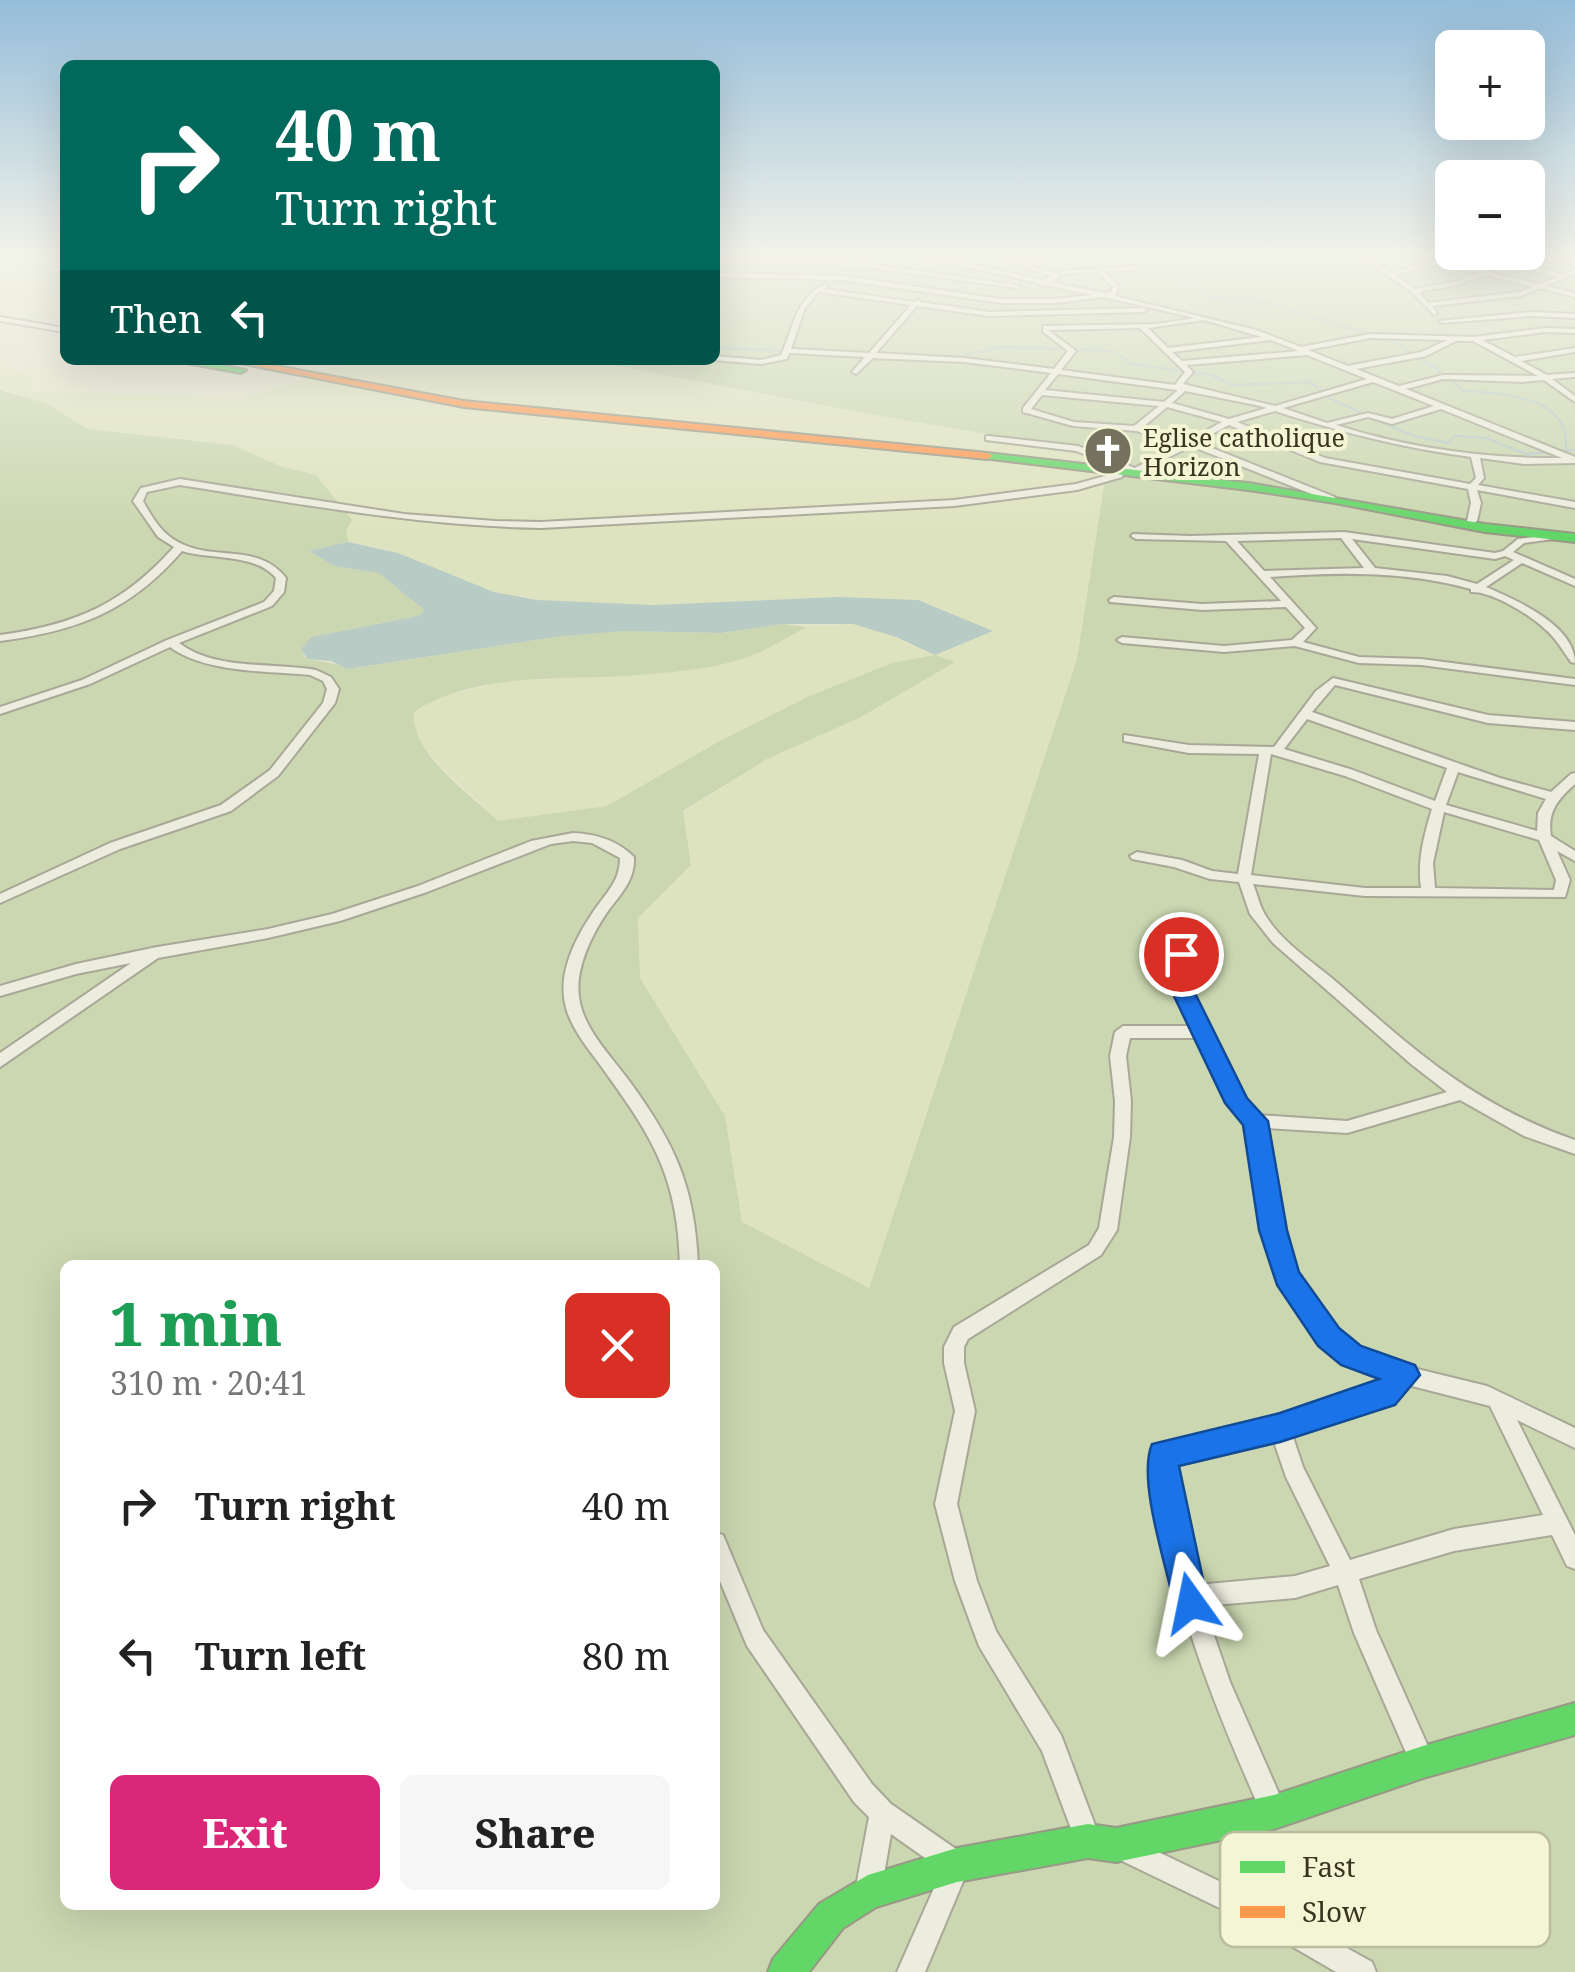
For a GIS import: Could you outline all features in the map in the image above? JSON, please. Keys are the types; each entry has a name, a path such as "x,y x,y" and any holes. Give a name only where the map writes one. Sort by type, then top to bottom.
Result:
{"street":[{"path":"856,372 874,348"},
{"path":"1069,348 1026,410 1028,413 1189,442 1332,498"},
{"path":"1166,350 1183,348"},
{"path":"720,358 770,362 784,357 788,349 1055,371 1179,388 1274,407 1326,425 1421,448 1548,463 1575,460 1299,348"},
{"path":"1180,363 1320,348"},
{"path":"1350,368 1414,356 1434,348"},
{"path":"1491,348 1546,378 1575,400"},
{"path":"1136,430 1181,392 1179,388 1188,372 1166,350"},
{"path":"1512,360 1572,353"},
{"path":"227,365 455,409 1128,473"},
{"path":"256,365 464,404 1128,473 1332,498 1550,537 1575,538"},
{"path":"1397,389 1442,377 1458,380 1575,374"},
{"path":"1097,426 1099,397 1106,380"},
{"path":"0,711 86,682 171,642 268,604 279,592 281,578 260,561 178,549 153,530 138,501 144,490 180,482 364,513 526,525 954,502 1077,487 1128,473 1230,422 1374,380"},
{"path":"1039,392 1165,404 1230,422 1323,460 1575,505"},
{"path":"1326,425 1365,415 1392,422 1444,406"},
{"path":"989,438 1078,449 1128,473"},
{"path":"1472,487 1480,478 1475,455"},
{"path":"1472,487 1476,503 1472,521"},
{"path":"1136,536 1344,535 1495,556 1521,541 1550,537"},
{"path":"1344,535 1371,570"},
{"path":"1228,538 1311,628 1295,643"},
{"path":"1430,576 1437,546"},
{"path":"0,638 41,632 90,618 125,601 154,579 178,549"},
{"path":"1506,553 1575,583"},
{"path":"1475,590 1520,560"},
{"path":"1262,574 1371,570 1430,576 1511,602 1548,626 1575,660"},
{"path":"1114,600 1202,607 1288,604"},
{"path":"1122,640 1247,650 1295,643 1359,660 1422,662 1575,682"},
{"path":"0,898 116,846 226,808 274,772 329,703 333,689 327,680 312,672 202,658 171,642"},
{"path":"1575,726 1488,719 1333,682 1271,751 1244,877 1258,914 1278,940 1457,1094 1500,1120 1575,1148"},
{"path":"1304,714 1454,767 1552,796"},
{"path":"1128,738 1189,749 1271,751 1349,772 1439,807 1542,836 1575,857"},
{"path":"1429,894 1424,876 1439,807 1454,767"},
{"path":"1137,856 1177,863 1210,875 1365,892 1560,894 1563,880 1542,836 1542,812 1552,796 1575,777"},
{"path":"0,991 76,968 304,925 362,909 558,837 595,837 627,856 628,867 624,881 599,913 573,970 570,993 576,1019 644,1112 674,1165 685,1194 689,1260"},
{"path":"0,1061 159,951"},
{"path":"1181,954 1173,971 1237,1103 1255,1121 1273,1230 1286,1276 1329,1337 1351,1356 1498,1400 1575,1438"},
{"path":"1088,1841 1052,1744 986,1638 966,1581 946,1504 966,1411 954,1363 954,1346 961,1333 1095,1250 1108,1230 1122,1137 1118,1056 1123,1032 1204,1032"},
{"path":"1255,1121 1347,1127 1457,1094"},
{"path":"1274,1812 1230,1715 1191,1603 1165,1484 1163,1455 1280,1428 1384,1395 1405,1375"},
{"path":"1498,1400 1575,1558"},
{"path":"1280,1428 1293,1470 1346,1574 1366,1633 1423,1762"},
{"path":"1191,1603 1198,1595 1295,1587 1454,1540 1556,1524"},
{"path":"720,1556 755,1638 863,1793 882,1813 957,1866"},
{"path":"1116,1845 1274,1812 1423,1762 1575,1718"},
{"path":"868,1892 882,1813"},
{"path":"786,1972 830,1916 868,1892 957,1866 1088,1841 1116,1845 1220,1894"},
{"path":"911,1972 957,1866"},
{"path":"1319,1947 1362,1972"}],"green space":[{"path":"720,348 1575,348 1575,1972 0,1972 0,390 46,403 88,429 233,445 280,466 316,475 352,520 346,531 348,542 309,551 334,566 379,573 424,610 418,616 311,637 303,656 307,659 357,668 555,637 624,631 721,633 783,624 807,627 760,652 722,664 655,674 488,685 437,699 414,712 416,728 432,758 498,821 607,806 718,742 807,697 892,663 935,655 955,662 861,717 767,759 683,811 691,865 638,918 640,978 725,1116 742,1222 869,1288 1077,659 1109,454 874,415 613,365 720,365"},
{"path":"0,365 31,376 34,391 244,399 346,365 613,365 874,415 1109,453 1077,659 869,1288 742,1222 725,1116 639,978 638,918 690,865 683,812 767,759 861,717 954,662 718,742 607,806 498,821 430,755 412,730 414,712 436,698 501,682 628,675 723,663 752,656 807,627 853,624 896,637 920,650 838,597 654,605 557,602 494,592 386,549 348,542 316,475 280,466 233,445 88,429 46,403 0,390"}],"shaded area":[{"path":"348,542 398,553 494,592 537,600 654,605 838,597 918,600 993,631 935,655 896,637 853,624 783,624 721,633 624,631 555,637 348,669 331,661 307,659 301,649 311,637 418,616 424,610 379,573 334,566 309,551"}],"waterway":[{"path":"720,348 887,354"},
{"path":"953,358 997,348"},
{"path":"1030,348 1113,351 1132,364 1211,375 1232,385 1310,382 1333,400 1411,435 1448,443 1455,436 1486,438 1526,454 1575,450"},
{"path":"1404,348 1452,379 1461,390 1512,396 1545,407 1557,417 1566,449"}],"traffic: fast":[{"path":"208,365 241,370"},
{"path":"987,456 1248,486 1485,528 1575,538"},
{"path":"786,1972 831,1916 868,1892 957,1865 1088,1841 1116,1845 1274,1812 1423,1762 1575,1719"}],"traffic: slow":[{"path":"256,365 464,404 987,456"}],"place":[{"name":"Eglise catholique Horizon","path":"1108,451"}],"route":[{"path":"1181,954 1173,971 1177,984 1198,1017 1237,1103 1255,1121 1273,1230 1286,1276 1329,1337 1351,1356 1405,1375 1384,1395 1280,1428 1163,1455 1165,1484 1191,1603"}]}
